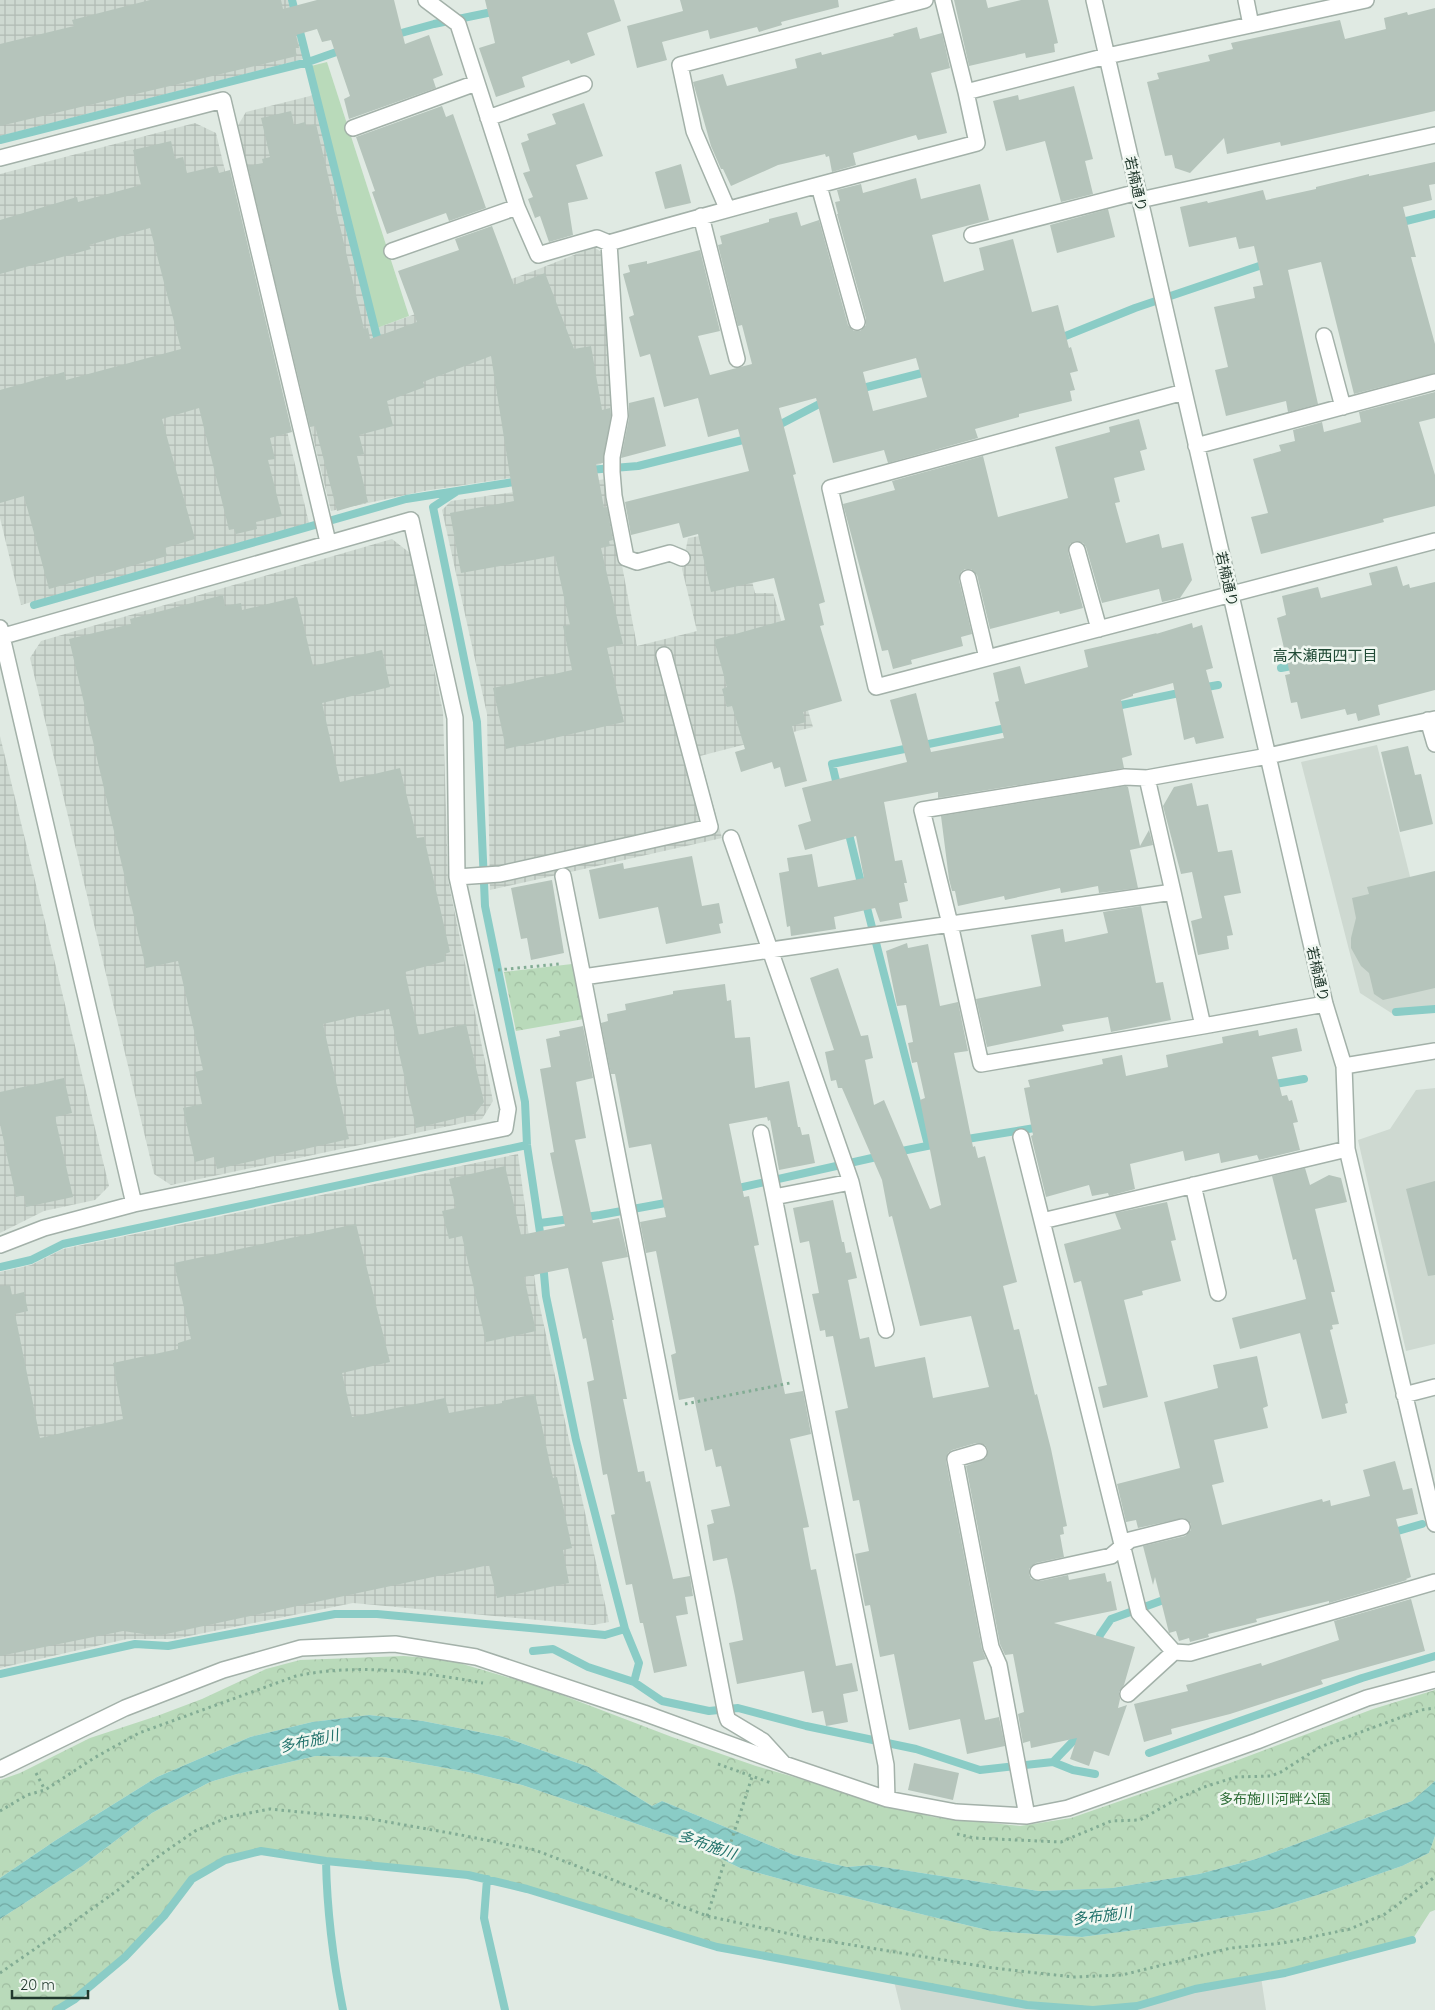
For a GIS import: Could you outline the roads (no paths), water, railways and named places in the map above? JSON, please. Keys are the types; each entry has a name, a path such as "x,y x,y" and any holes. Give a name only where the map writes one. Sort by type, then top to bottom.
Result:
{"street":[{"path":"426,0 458,24 516,207 538,255 597,238 609,243 727,208 819,186 977,143 943,0"},
{"path":"727,208 694,131 680,65 924,0"},
{"name":"若楠通り","path":"1094,0 1325,1004 1344,1066 1347,1149 1435,1524"},
{"path":"1246,0 1251,25"},
{"path":"966,92 1107,56 1366,0"},
{"path":"354,128 476,84"},
{"path":"488,118 584,84"},
{"path":"0,158 222,100 327,538"},
{"path":"972,235 1139,196 1435,135"},
{"path":"819,186 857,322"},
{"path":"392,251 516,207"},
{"path":"701,216 737,359"},
{"path":"609,243 620,416 612,465 614,496 626,558 637,562 670,553 682,558"},
{"path":"1324,336 1342,407"},
{"path":"1196,446 1435,382"},
{"path":"1184,392 830,488 876,687 1435,541"},
{"path":"0,1245 44,1228 134,1204 505,1128 508,1109 464,876 455,718 411,520 327,538 1,633 134,1204"},
{"path":"1078,550 1099,630"},
{"path":"968,578 987,658"},
{"path":"464,876 500,874 710,827 664,655"},
{"path":"1325,1004 981,1064 922,810 1125,777 1147,778 1268,756 1432,719 1435,744"},
{"path":"1147,778 1203,1026"},
{"path":"731,838 850,1178 886,1330"},
{"path":"563,876 725,1709 728,1720 763,1741 784,1764"},
{"path":"581,970 770,951 1173,892"},
{"path":"1344,1066 1435,1051"},
{"path":"761,1133 880,1733 886,1765 887,1798"},
{"path":"1021,1137 1137,1607 1174,1652"},
{"path":"1042,1221 1347,1149"},
{"path":"772,1187 850,1178"},
{"path":"1193,1186 1218,1293"},
{"path":"1404,1395 1435,1387"},
{"path":"979,1452 955,1459 991,1647 999,1665 1028,1816"},
{"path":"1038,1572 1111,1556 1130,1540 1182,1527"},
{"path":"1128,1694 1174,1652 1190,1653 1435,1582"},
{"path":"0,1769 125,1708 223,1670 301,1648 396,1644 476,1657 644,1713 784,1764 887,1798 956,1812 1028,1816 1068,1808 1257,1741 1367,1698 1435,1680"}],"water":[{"name":"多布施川","path":"369,1715 423,1721 504,1737 589,1767 652,1806 662,1801 794,1855 847,1867 870,1865 1039,1891 1112,1888 1199,1874 1256,1859 1412,1801 1435,1781 1435,1836 1429,1853 1402,1866 1270,1910 1197,1922 1082,1937 991,1931 817,1889 740,1868 681,1839 522,1785 468,1772 384,1757 316,1756 210,1782 152,1813 82,1866 0,1919 0,1878 56,1840 157,1777 250,1737 312,1722"}],"waterway":[{"path":"292,0 379,345"},
{"path":"394,35 434,24 497,11"},
{"path":"0,140 308,62 345,49"},
{"path":"1398,223 1435,214"},
{"path":"1058,339 1135,308 1268,263"},
{"path":"859,389 930,371"},
{"path":"775,427 827,400"},
{"path":"589,470 638,466 751,438"},
{"path":"34,605 406,499 520,481"},
{"path":"456,492 433,507 477,722 485,906 525,1102 527,1145 541,1239"},
{"path":"1281,668 1297,665"},
{"path":"1201,688 1218,685"},
{"path":"1112,707 1184,692"},
{"path":"838,789 832,764 1011,727"},
{"path":"848,830 862,887"},
{"path":"865,900 928,1145"},
{"path":"1396,1012 1435,1009"},
{"path":"1269,1085 1304,1079"},
{"path":"961,1140 1041,1127"},
{"path":"0,1267 31,1260 63,1244 527,1145"},
{"path":"897,1152 932,1145"},
{"path":"734,1189 881,1156"},
{"path":"540,1223 600,1215 671,1202"},
{"path":"0,1674 135,1644 168,1646 335,1614 377,1614 605,1635 625,1629 576,1440 546,1296 543,1263"},
{"path":"1391,1533 1422,1524"},
{"path":"1098,1645 1100,1635 1111,1619 1169,1598"},
{"path":"625,1629 639,1663 634,1682"},
{"path":"533,1651 553,1649 588,1667 634,1682 662,1701 709,1711 738,1708 806,1726 916,1749 980,1770 1053,1762 1073,1770 1095,1774"},
{"path":"1149,1753 1362,1678 1435,1656"},
{"path":"1053,1762 1079,1735 1080,1729"},
{"path":"57,2010 75,1999 125,1957 164,1916 192,1879 225,1860 261,1851 326,1861 468,1875 527,1889 717,1947 1027,2005 1093,2010"},
{"path":"326,1861 331,1936 343,2010"},
{"path":"487,1879 484,1918 505,2010"},
{"path":"1093,2010 1137,2006 1195,1989 1285,1973 1412,1940"}],"district":[{"name":"高木瀬西四丁目","path":"1325,656"}],"park label":[{"name":"多布施川河畔公園","path":"1275,1799"}]}
